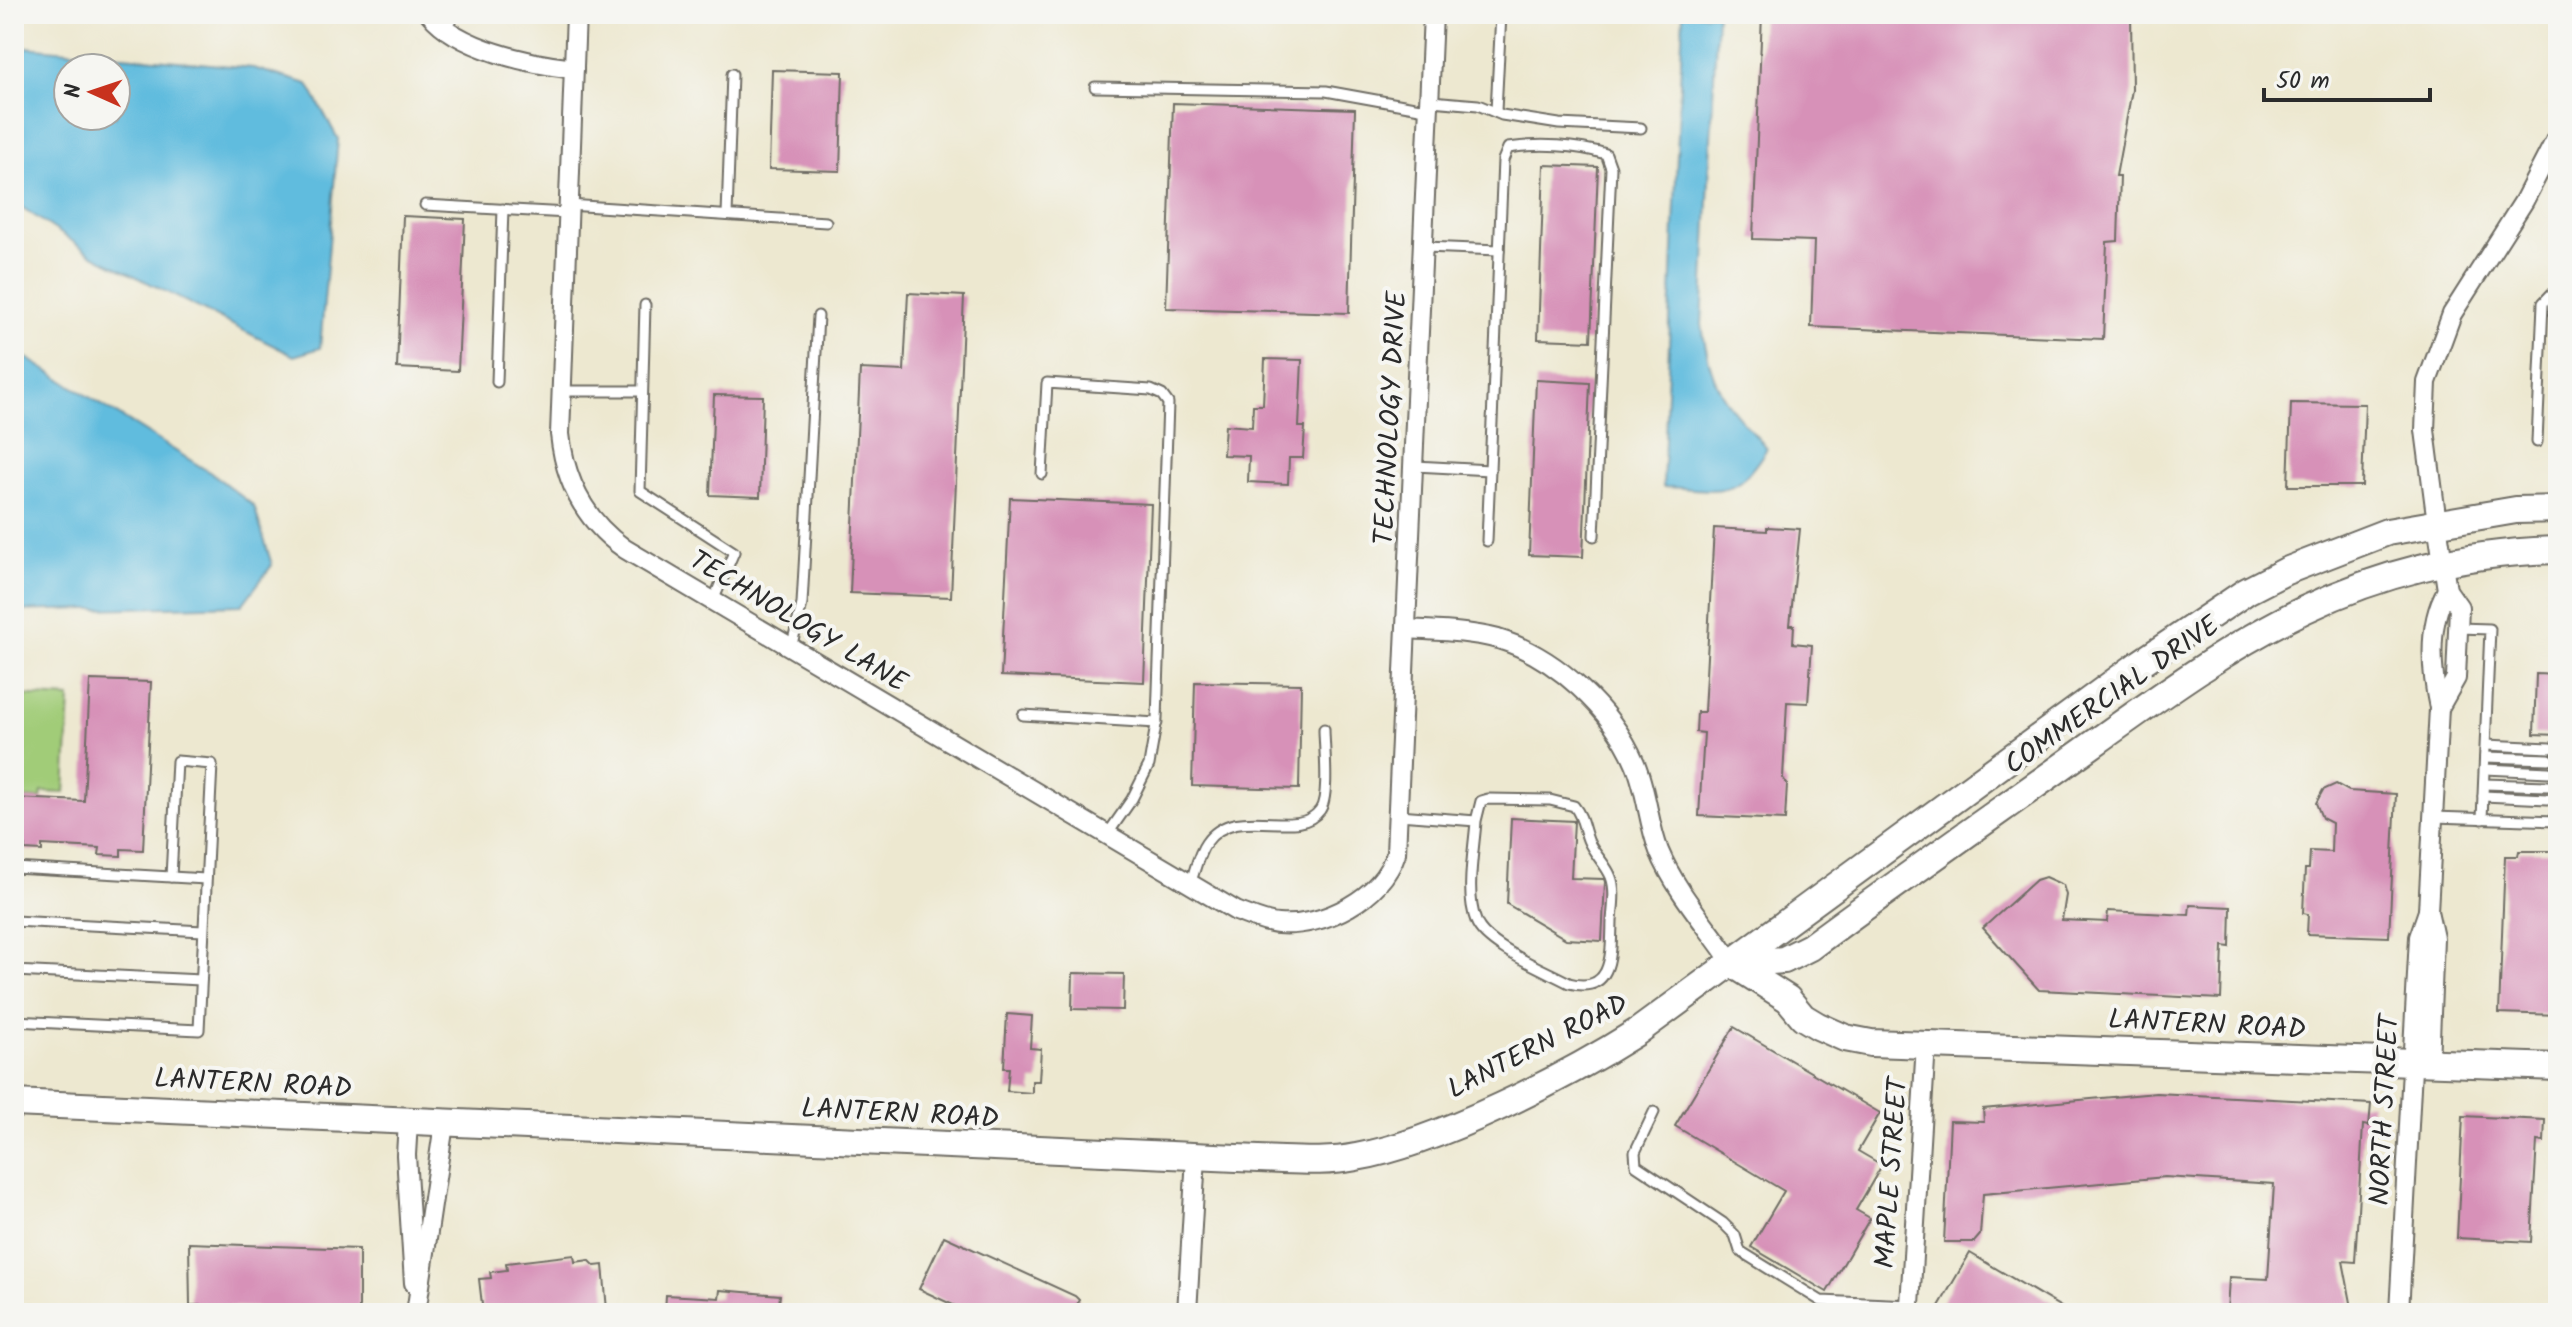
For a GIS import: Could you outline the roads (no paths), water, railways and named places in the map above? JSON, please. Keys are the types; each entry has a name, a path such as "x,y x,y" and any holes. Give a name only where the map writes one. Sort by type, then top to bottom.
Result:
{"street":[{"name":"TECHNOLOGY LANE","path":"576,14 560,434 564,464 575,493 591,518 625,549 1236,911 1268,923 1317,920 1354,903 1392,867 1399,820"},
{"name":"TECHNOLOGY DRIVE","path":"1399,820 1433,14"},
{"path":"436,20 523,61 574,69"},
{"name":"NORTH STREET","path":"2439,708 2456,678 2459,607 2447,590 2424,408 2434,355 2454,309 2556,147"},
{"name":"COMMERCIAL DRIVE","path":"1733,964 1784,960 1810,947 2129,719 2262,629 2349,588 2396,572 2440,543 2516,510 2558,509"},
{"name":"COMMERCIAL DRIVE","path":"1791,917 2236,597 2286,571 2359,541 2440,543 2523,551 2558,550"},
{"name":"NORTH STREET","path":"2399,1313 2421,1064 2419,937 2428,911 2439,708 2432,678 2436,609 2447,590"},
{"path":"1407,629 1459,632 1507,642 1537,657 1589,699 1619,734 1633,760 1660,854 1733,964"},
{"name":"LANTERN ROAD","path":"14,1103 1321,1161 1358,1157 1410,1143 1601,1054 1733,964 1791,917"},
{"name":"LANTERN ROAD","path":"1733,964 1788,999 1803,1017 1827,1031 1863,1042 2558,1067"},
{"name":"MAPLE STREET","path":"1910,1305 1926,1044"},
{"path":"408,1122 406,1155 416,1312"},
{"path":"416,1312 444,1124"},
{"path":"1187,1313 1196,1156"}],"lane":[{"path":"436,20 457,14"},
{"path":"1496,111 1501,14"},
{"path":"727,215 732,74"},
{"path":"1095,87 1326,91 1431,105 1467,103 1512,117 1559,124 1641,128"},
{"path":"1487,541 1503,160 1508,148 1592,150 1606,154 1611,168 1594,536"},
{"path":"425,205 727,215 826,222"},
{"path":"497,382 503,209"},
{"path":"1425,247 1499,250"},
{"path":"2537,442 2543,303 2558,287"},
{"path":"645,305 640,491 734,552 713,601"},
{"path":"791,648 802,604 818,316"},
{"path":"1042,474 1047,383 1151,390 1162,395 1168,403 1157,723 1149,765 1107,835"},
{"path":"561,391 642,391"},
{"path":"1415,466 1490,470"},
{"path":"2458,628 2490,629 2482,819"},
{"path":"1023,715 1157,723"},
{"path":"1190,884 1204,844 1219,829 1238,821 1288,822 1308,819 1320,810 1324,796 1324,729"},
{"path":"2486,745 2550,748"},
{"path":"2485,757 2549,759"},
{"path":"14,1021 199,1030 212,764 177,761 171,877"},
{"path":"2485,769 2549,772"},
{"path":"2484,784 2548,786"},
{"path":"2483,796 2548,799"},
{"path":"1488,799 1550,800 1574,806 1582,816 1588,841 1611,876 1614,889 1611,960 1605,974 1595,983 1581,986 1569,983 1488,938 1476,923 1473,906 1476,821 1481,801 1488,799"},
{"path":"2433,817 2558,821"},
{"path":"1399,820 1476,821"},
{"path":"14,868 206,879"},
{"path":"14,921 203,931"},
{"path":"14,971 201,980"},
{"path":"1654,1112 1635,1152 1636,1165 1723,1223 1735,1235 1740,1251 1821,1301 1910,1305"}],"water":[{"path":"1683,14 1717,14 1702,325 1706,347 1715,381 1722,394 1767,448 1735,485 1713,490 1663,487"},
{"path":"14,46 79,52 52,52 52,132 132,132 132,57 253,68 308,84 338,139 320,348 294,356 93,255 14,202"},
{"path":"14,350 214,475 254,506 272,565 242,605 14,611"}]}
